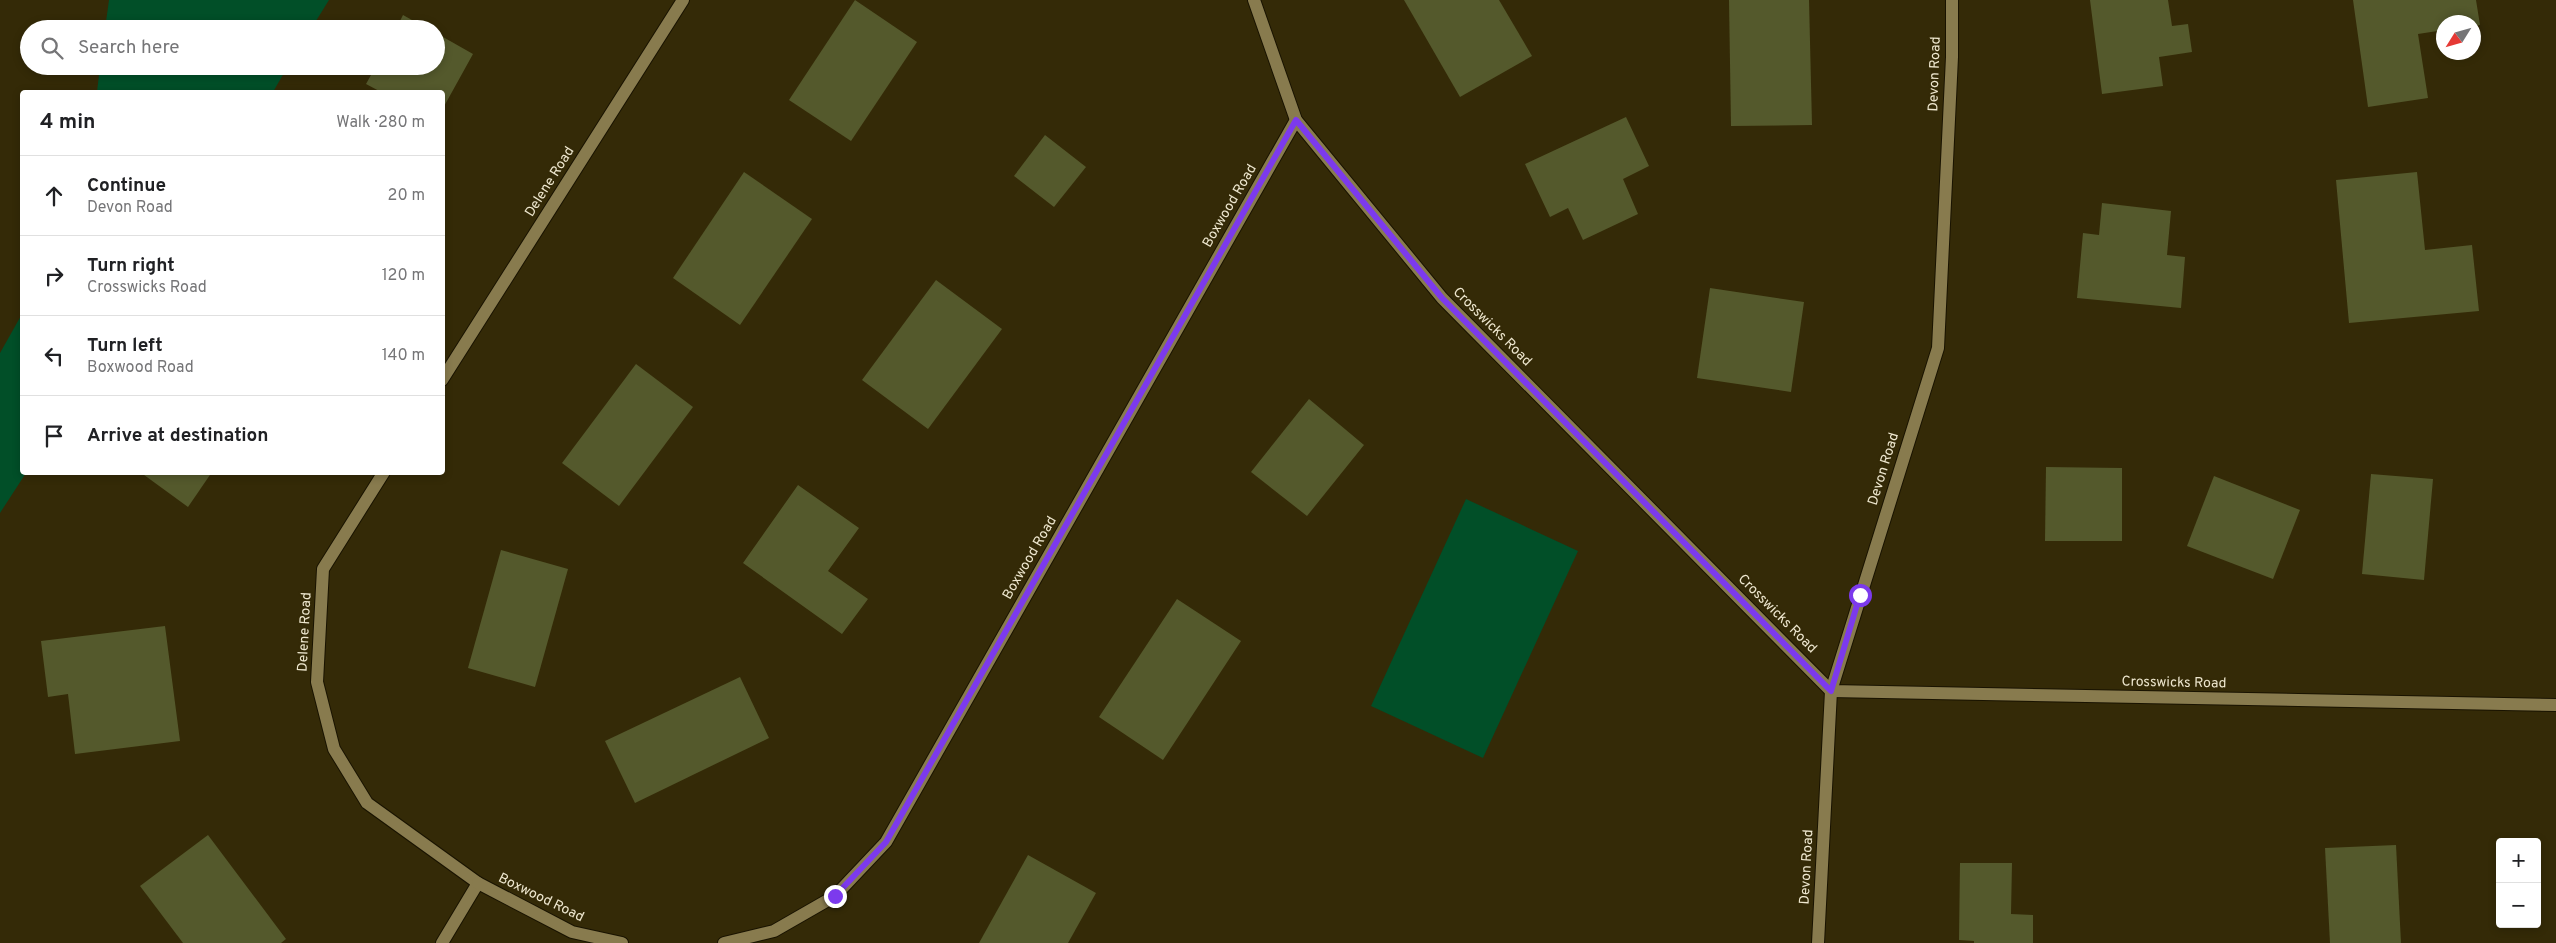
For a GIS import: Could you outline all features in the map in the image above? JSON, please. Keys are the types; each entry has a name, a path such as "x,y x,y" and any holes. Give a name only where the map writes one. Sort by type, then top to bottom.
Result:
{"street":[{"name":"Delene Road","path":"445,375 683,0"},
{"name":"Crosswicks Road","path":"1254,0 1296,120 1442,298 1831,691 2556,705"},
{"name":"Devon Road","path":"1818,943 1831,691 1938,348 1952,57 1952,0"},
{"name":"Boxwood Road","path":"724,943 774,931 835,896 886,842 1296,120"},
{"name":"Delene Road","path":"382,475 323,569 317,682 334,749 367,803 478,883"},
{"name":"Boxwood Road","path":"478,883 572,932 622,943"},
{"path":"442,943 478,883"}],"green space":[{"path":"109,0 329,0 317,20 106,20"},
{"path":"99,75 283,75 274,90 97,90"},
{"path":"20,318 20,475 25,475 0,513 0,353"},
{"path":"1466,499 1578,551 1483,758 1371,706"}],"building":[{"path":"855,0 917,42 851,141 789,100"},
{"path":"1404,0 1499,0 1532,56 1460,97"},
{"path":"1729,0 1809,0 1812,125 1731,126"},
{"path":"2090,0 2168,0 2172,26 2188,24 2192,52 2159,57 2163,86 2102,94"},
{"path":"2353,0 2476,0 2478,15 2436,15 2436,31 2418,34 2428,98 2368,107"},
{"path":"403,15 412,20 400,20"},
{"path":"445,38 473,54 445,105 445,90 377,90 366,84 371,75 445,75"},
{"path":"1626,117 1649,166 1623,179 1638,214 1583,240 1568,208 1550,217 1525,164"},
{"path":"1045,135 1086,167 1054,207 1014,176"},
{"path":"744,172 812,219 740,325 673,278"},
{"path":"2417,172 2425,250 2472,245 2479,311 2349,323 2336,180"},
{"path":"2102,203 2171,211 2167,255 2185,257 2181,308 2077,298 2083,233 2099,235"},
{"path":"936,280 1002,329 928,429 862,380"},
{"path":"1710,288 1804,302 1791,392 1697,378"},
{"path":"636,364 693,407 619,506 562,463"},
{"path":"1309,399 1364,445 1307,516 1251,472"},
{"path":"2046,467 2122,468 2122,541 2045,541"},
{"path":"2371,474 2433,479 2424,580 2362,574"},
{"path":"144,475 210,475 188,507"},
{"path":"2214,476 2300,510 2273,579 2187,546"},
{"path":"798,485 859,528 828,571 868,599 842,634 743,563"},
{"path":"501,550 568,569 535,687 468,668"},
{"path":"1177,599 1241,641 1163,760 1099,717"},
{"path":"165,626 180,741 75,754 68,694 48,697 41,641"},
{"path":"740,677 769,738 635,803 605,741"},
{"path":"208,835 286,939 281,943 183,943 140,886"},
{"path":"2396,845 2401,943 2330,943 2325,848"},
{"path":"1028,855 1096,893 1068,943 979,943"},
{"path":"1960,863 2012,863 2011,914 2033,915 2033,943 1974,943 1974,941 1959,940"}],"route":[{"path":"835,896 886,842 1296,120 1442,298 1831,691 1860,595"}]}
